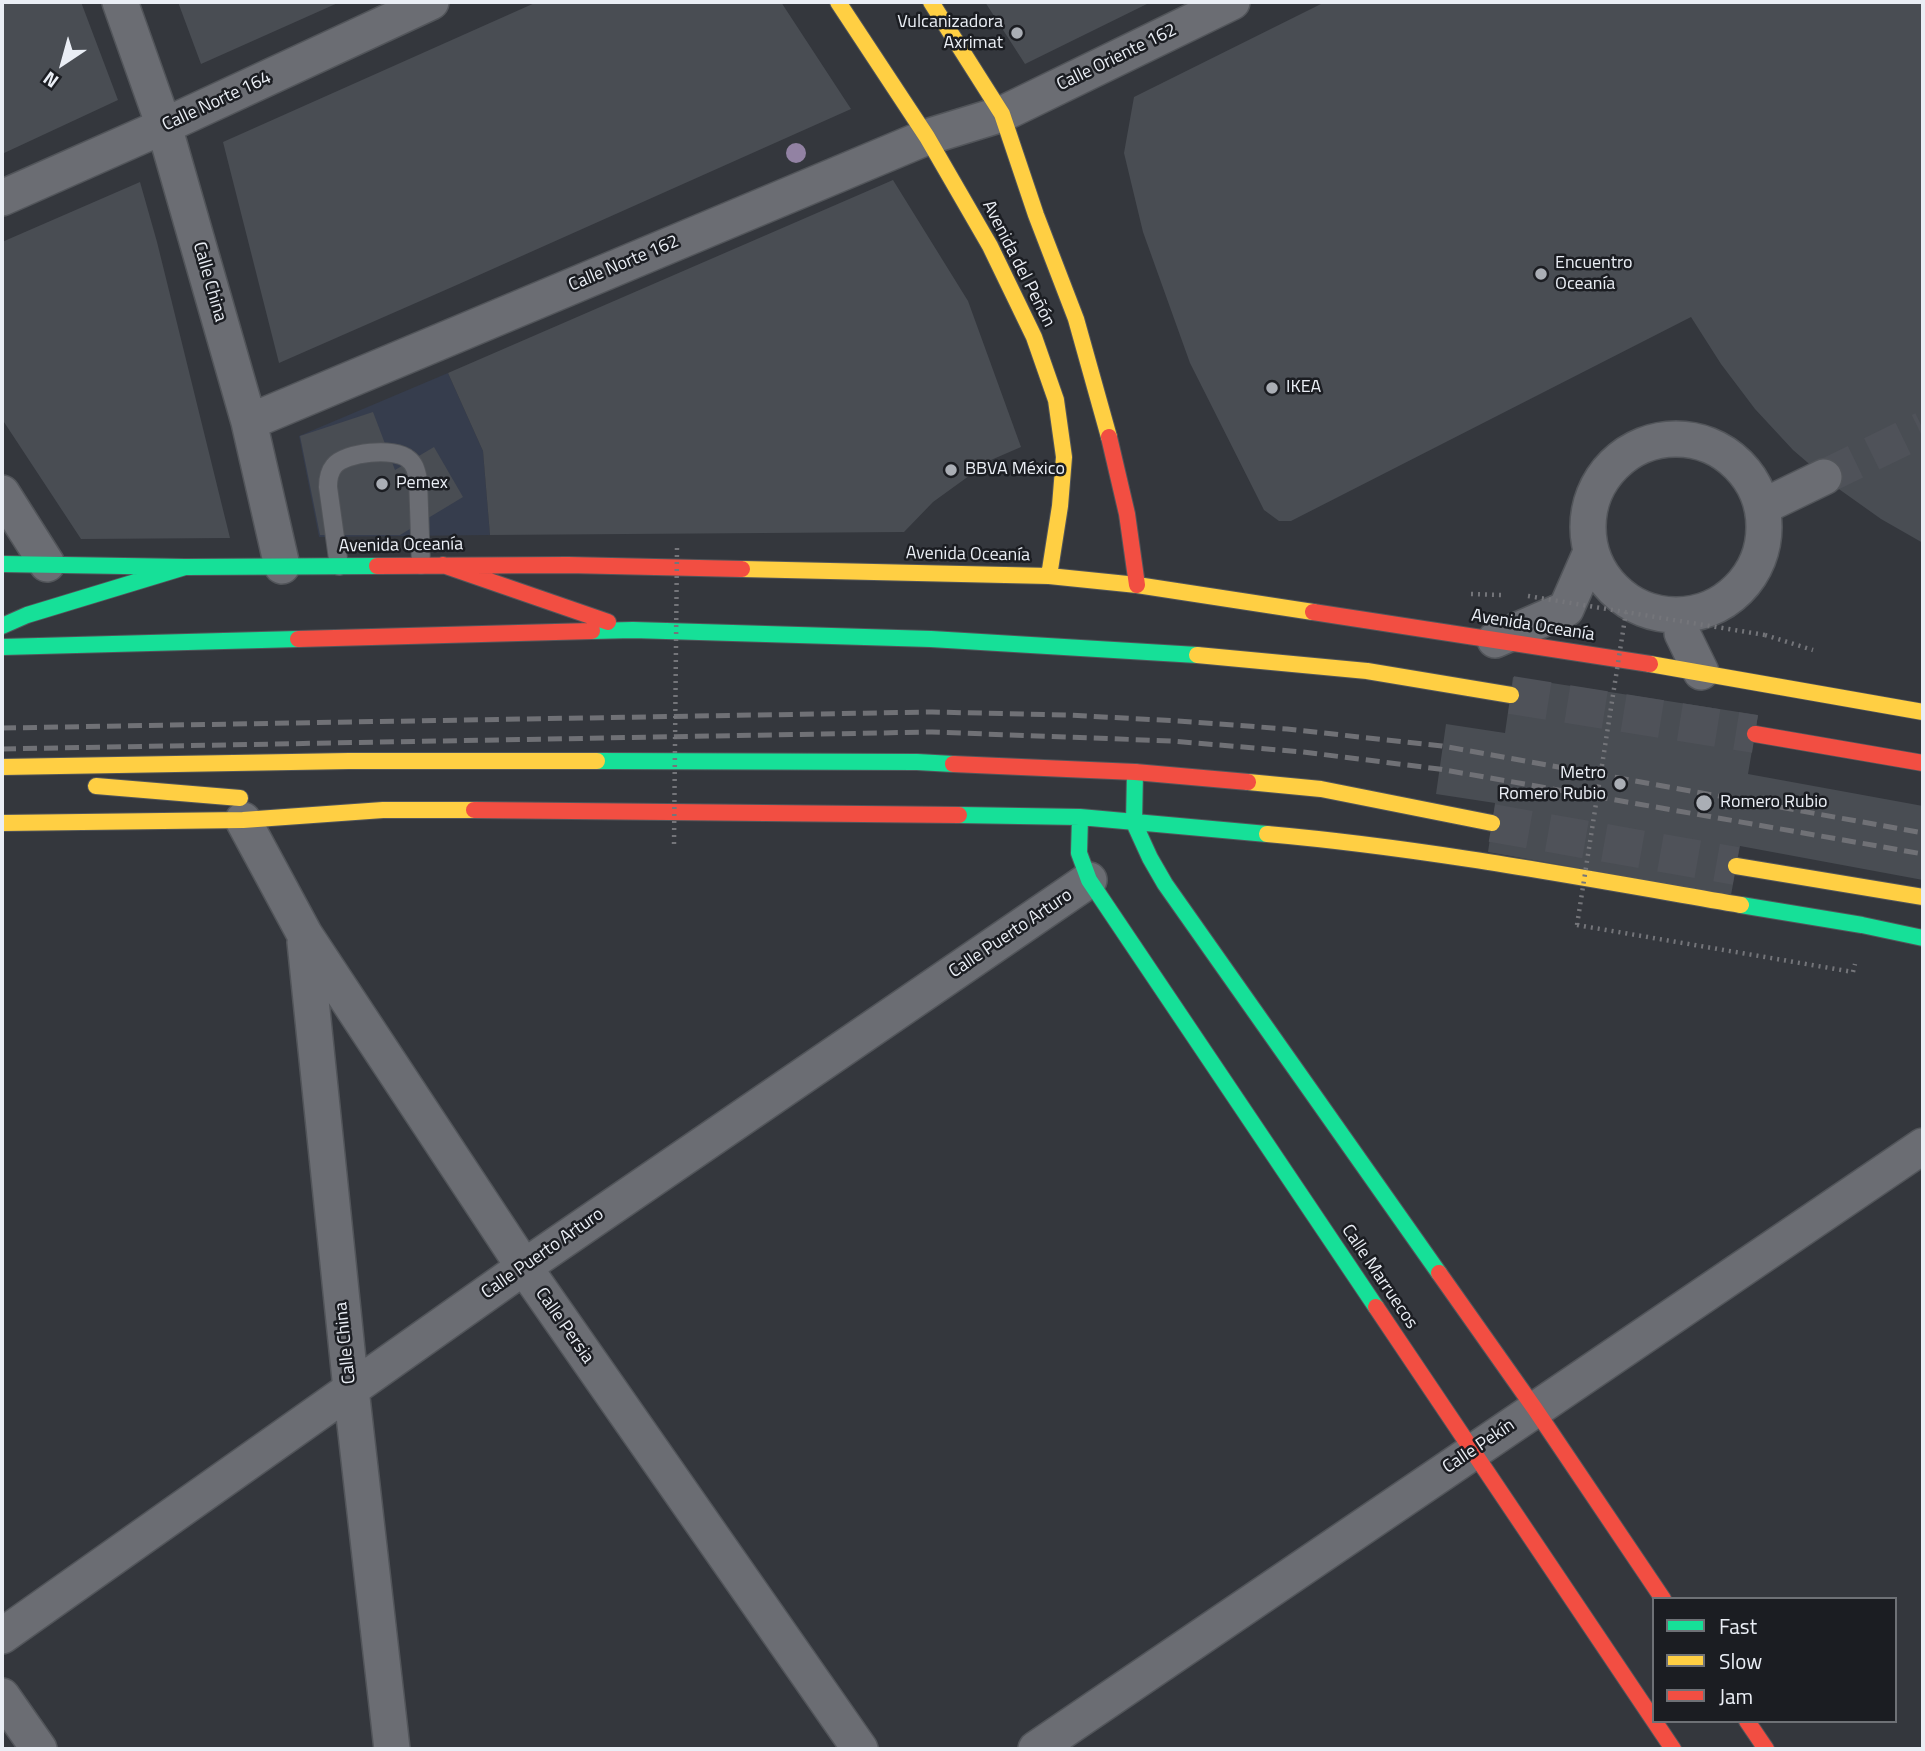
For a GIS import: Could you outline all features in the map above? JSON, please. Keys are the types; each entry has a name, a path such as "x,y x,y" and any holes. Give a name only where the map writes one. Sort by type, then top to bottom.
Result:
{"main road":[{"name":"Avenida del Peñón","path":"838,2 927,137 996,258 1034,337 1056,400 1064,457 1060,506 1049,576"},
{"name":"Avenida del Peñón","path":"930,2 1002,114 1036,215 1076,319 1111,443 1127,514 1138,584"},
{"name":"Avenida Oceanía","path":"2,564 185,567 568,565 1049,576 1138,584 1701,672 1923,712"},
{"path":"443,565 633,630"},
{"path":"2,626 27,615 185,567"},
{"path":"2,612 68,622"},
{"path":"108,629 176,641"},
{"path":"2,647 633,630 931,639 1170,653 1367,671 1511,695"},
{"path":"1755,734 1923,763"},
{"path":"2,767 349,761 917,762 1135,772 1321,789 1492,823"},
{"path":"251,809 89,786 269,774 349,761"},
{"path":"1135,772 1133,823 1165,884 1535,1409 1663,1597"},
{"path":"286,802 383,810"},
{"path":"2,823 251,809 1080,817 1327,839 1440,854 1835,920 1923,938"},
{"name":"Calle Marruecos","path":"1080,817 1079,853 1089,880 1652,1719"},
{"path":"1736,866 1923,897"},
{"name":"Calle Marruecos","path":"1654,1723 1672,1749"},
{"path":"1748,1723 1766,1749"}],"street":[{"name":"Calle China","path":"120,2 164,126 249,422 282,566"},
{"name":"Calle Norte 164","path":"2,198 431,2"},
{"name":"Calle Oriente 162","path":"1002,114 1232,2"},
{"name":"Calle Norte 162","path":"249,422 927,137 1002,114"},
{"path":"1679,439 1707,444 1731,458 1750,480 1762,507 1764,538 1755,567 1737,592 1712,608 1683,615 1652,612 1625,599 1603,578 1591,552 1587,524 1593,497 1606,473 1626,453 1652,442 1679,439"},
{"path":"1762,507 1824,477"},
{"path":"2,494 47,564"},
{"path":"1495,640 1566,609 1591,552"},
{"path":"1683,615 1682,633 1701,672"},
{"name":"Calle Persia","path":"251,809 305,935 524,1267 860,1749"},
{"name":"Calle Puerto Arturo","path":"2,1636 524,1267 1089,880"},
{"name":"Calle China","path":"305,935 351,1389 392,1749"},
{"name":"Calle Pekín","path":"1036,1749 1923,1146"},
{"path":"2,1696 38,1749"}],"lane":[{"path":"339,566 328,476 342,459 386,452 408,458 415,467 418,479 421,565"}],"path":[{"path":"674,844 677,547"},
{"path":"1528,596 1765,635"},
{"path":"1626,612 1577,925 1835,969"}],"shaded area":[{"path":"448,373 483,451 490,535 319,537 299,436"}],"building":[{"path":"2,2 81,2 118,100 2,154"},
{"path":"178,2 340,2 201,64"},
{"path":"537,2 781,2 851,109 279,363 223,142"},
{"path":"985,2 1151,2 1025,64"},
{"name":"Encuentro Oceanía","path":"1325,2 1923,2 1923,543 1881,519 1836,487 1793,450 1755,409 1721,364 1691,317 1291,521 1279,521 1264,510 1190,363 1143,232 1124,153 1134,97"},
{"path":"893,180 968,301 1021,447 991,460 933,502 904,532 490,535 483,451 448,373"},
{"path":"140,182 230,538 81,539 2,419 2,242"},
{"name":"Pemex","path":"373,412 395,470 434,447 463,497 400,535 320,535 300,436"},
{"name":"Metro Romero Rubio","path":"1513,677 1758,715 1748,774 1923,806 1923,880 1740,846 1731,895 1488,852 1495,803 1436,794 1446,724 1505,733"}],"tunnel":[{"path":"1824,477 1923,429"},
{"path":"1511,695 1755,734"},
{"path":"1492,823 1736,866"}],"railway":[{"path":"2,728 932,712 1178,721 1287,729 1442,746 1923,833"},
{"path":"2,749 932,732 1172,741 1303,752 1439,769 1923,854"}],"traffic: fast":[{"path":"2,564 377,566"},
{"path":"2,626 27,615 185,567"},
{"path":"592,631 931,639 1197,655"},
{"path":"2,647 298,639"},
{"path":"597,761 953,764"},
{"path":"1135,772 1134,823 1165,884 1439,1273"},
{"path":"959,815 1080,817 1267,834"},
{"path":"1080,817 1079,853 1089,880 1376,1307"},
{"path":"1741,905 1923,938"}],"traffic: slow":[{"path":"838,2 927,137 990,246 1034,337 1056,400 1064,457 1060,506 1049,576"},
{"path":"931,2 1002,114 1036,215 1076,319 1109,437"},
{"path":"742,569 1049,576 1137,585 1313,612"},
{"path":"1197,655 1367,671 1511,695"},
{"path":"1650,664 1923,712"},
{"path":"2,767 349,761 597,761"},
{"path":"1248,782 1321,789 1492,823"},
{"path":"96,786 240,798"},
{"path":"2,823 243,820 383,810 474,810"},
{"path":"1267,834 1445,855 1741,905"},
{"path":"1736,866 1923,897"}],"traffic: jam":[{"path":"1109,437 1127,514 1137,585"},
{"path":"443,565 608,622"},
{"path":"377,566 568,565 742,569"},
{"path":"1313,612 1650,664"},
{"path":"298,639 592,631"},
{"path":"1755,734 1923,763"},
{"path":"953,764 1135,772 1248,782"},
{"path":"474,810 959,815"},
{"path":"1439,1273 1662,1597"},
{"path":"1376,1307 1652,1718"},
{"path":"1656,1723 1673,1749"},
{"path":"1748,1723 1766,1749"}],"place":[{"name":"Vulcanizadora Axrimat","path":"1017,33"},
{"name":"Encuentro Oceanía","path":"1541,274"},
{"name":"IKEA","path":"1272,388"},
{"name":"BBVA México","path":"951,470"},
{"name":"Pemex","path":"382,484"},
{"name":"Metro Romero Rubio","path":"1620,784"},
{"name":"Romero Rubio","path":"1704,803"}]}
